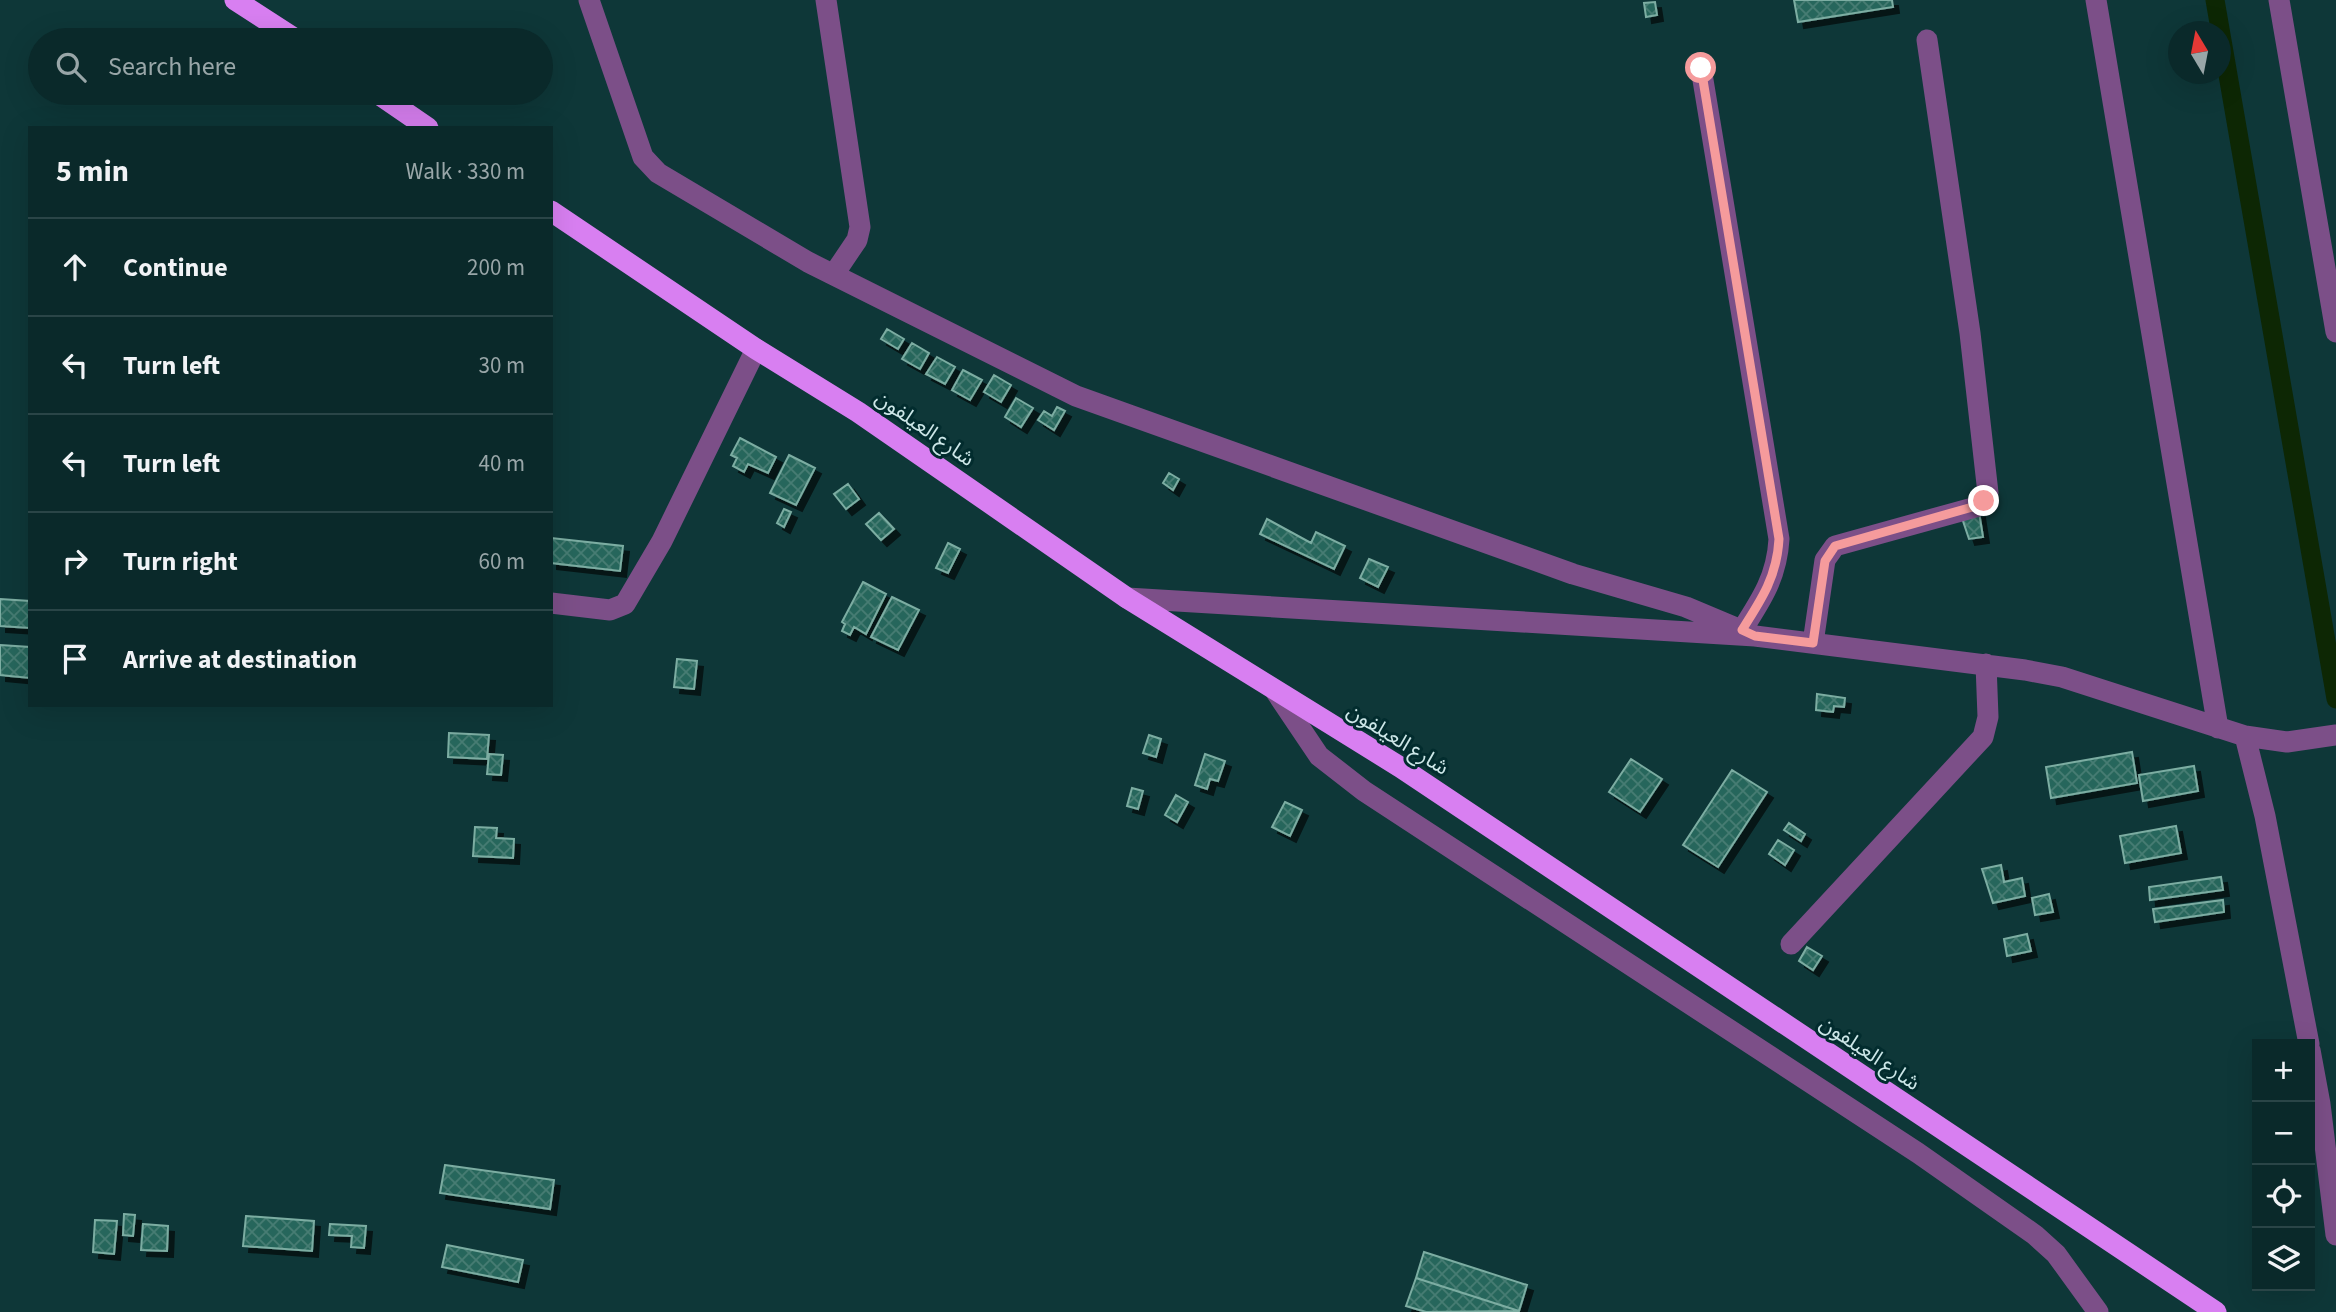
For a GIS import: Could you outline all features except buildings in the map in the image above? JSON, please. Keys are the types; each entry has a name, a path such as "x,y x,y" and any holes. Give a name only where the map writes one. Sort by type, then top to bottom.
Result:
{"highway":[{"path":"235,0 278,28"},
{"path":"394,105 425,126"},
{"name":"شارع العيلفون","path":"553,212 756,349 858,412 1128,598 1400,768 2216,1312"}],"street":[{"path":"589,0 643,157 658,173 808,262 1076,396 1573,574 1686,607 1749,633"},
{"path":"826,0 860,227 857,240 834,274"},
{"path":"2096,0 2218,727"},
{"path":"2279,0 2336,332"},
{"path":"1813,643 1825,561 1835,546 1976,506 1988,493 1970,333 1927,40"},
{"path":"1701,68 1779,539 1778,564 1749,633"},
{"path":"553,603 610,610 625,604 662,541 756,349"},
{"path":"1128,598 1749,633 1986,664 2062,677 2245,736 2287,742 2336,735"},
{"path":"1791,944 1983,737 1988,717 1986,664"},
{"path":"1276,692 1319,756 1364,791 1918,1153 2035,1235 2056,1254 2098,1312"},
{"path":"2245,736 2265,816 2308,1039"},
{"path":"2315,1077 2336,1235"}],"waterway":[{"path":"2215,0 2336,699"}],"route":[{"path":"1701,68 1779,539 1778,564 1770,586 1742,630 1755,636 1813,643 1825,561 1835,546 1976,506 1984,501"}]}
